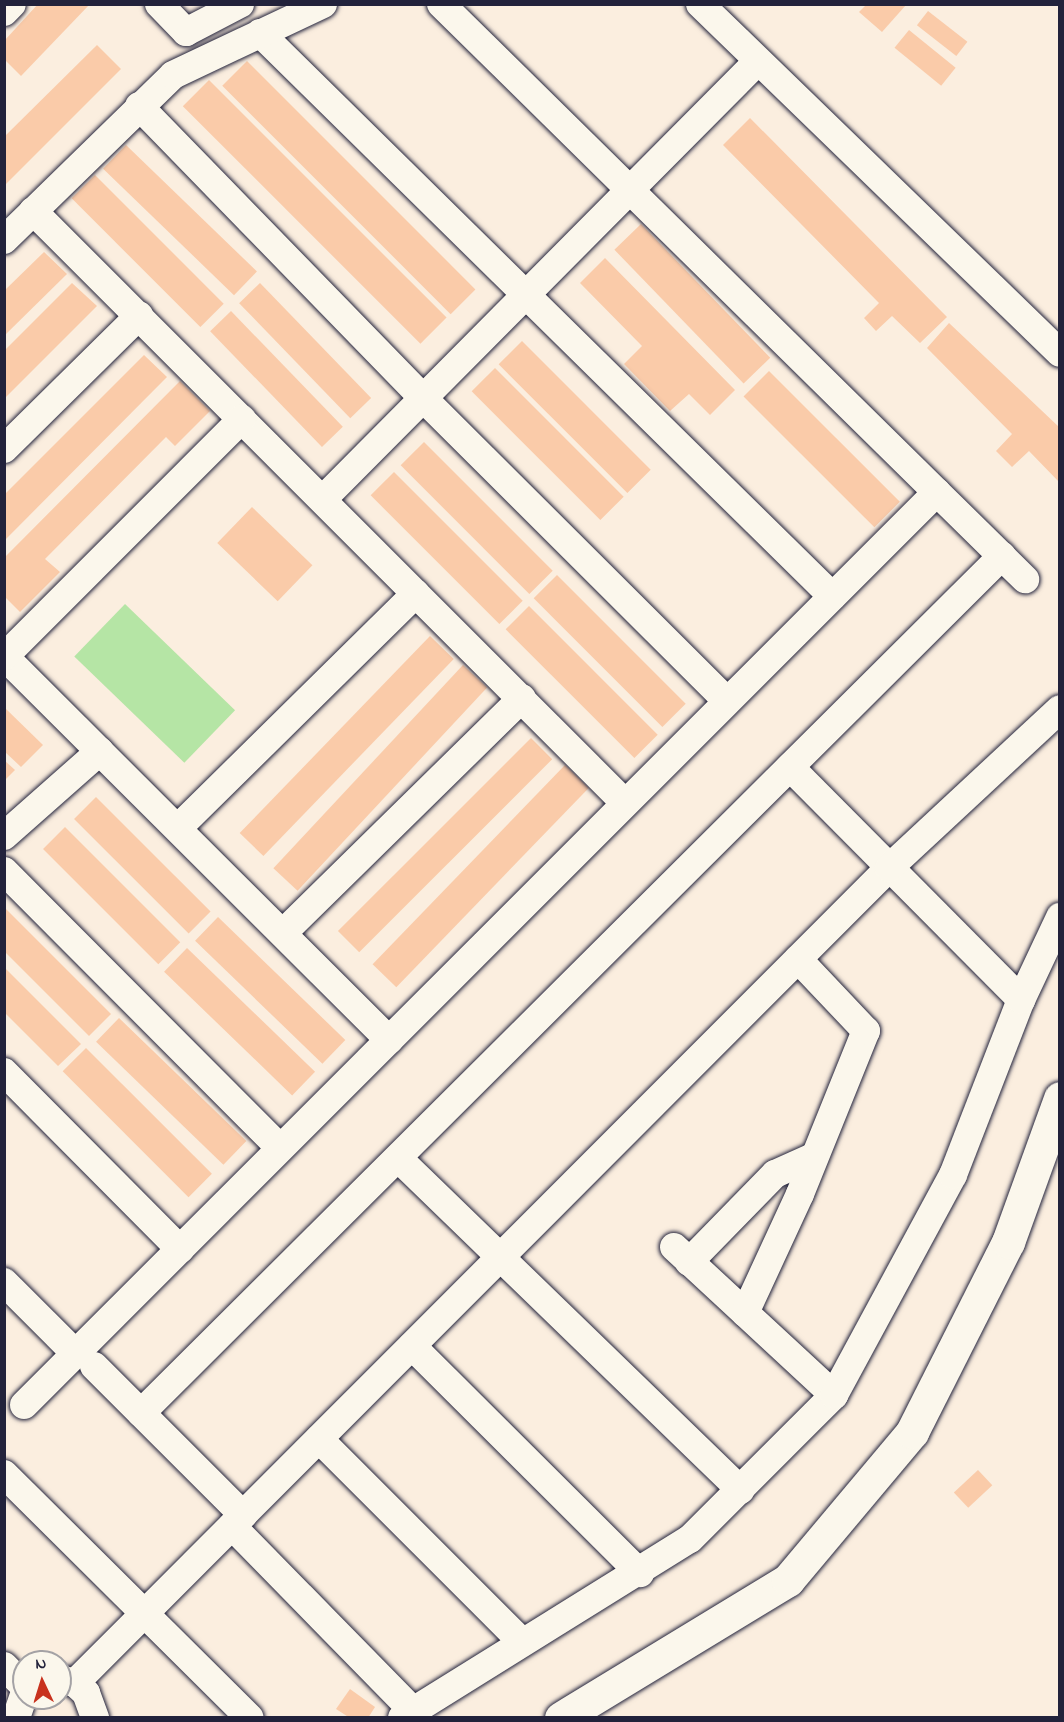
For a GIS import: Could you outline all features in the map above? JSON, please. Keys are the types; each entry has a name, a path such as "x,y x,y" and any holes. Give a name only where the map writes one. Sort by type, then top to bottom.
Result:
{"street":[{"path":"4,12 12,4"},
{"path":"159,4 186,32 240,4"},
{"path":"4,240 173,75 322,4"},
{"path":"441,4 1025,579"},
{"path":"700,4 757,62 1059,353"},
{"path":"260,33 832,596"},
{"path":"323,500 757,62"},
{"path":"139,106 423,398 728,701"},
{"path":"33,212 625,803"},
{"path":"4,449 139,316"},
{"path":"242,419 5,656 389,1040"},
{"path":"24,1405 85,1360 180,1249 937,492"},
{"path":"141,1413 1002,556"},
{"path":"178,828 416,592"},
{"path":"283,933 522,698"},
{"path":"72,1677 145,1613 238,1521 889,868 1059,709"},
{"path":"4,836 100,751"},
{"path":"790,767 1021,1000"},
{"path":"4,871 280,1148"},
{"path":"4,1282 141,1413 407,1713 521,1641 640,1573 690,1539 834,1395 953,1175 1021,1000 1059,917"},
{"path":"745,1313 800,1194 811,1158 866,1031 798,959"},
{"path":"4,1072 180,1249"},
{"path":"561,1718 788,1580 912,1432 1008,1242 1059,1098"},
{"path":"398,1158 740,1490"},
{"path":"811,1158 775,1174 682,1254 834,1395"},
{"path":"412,1346 640,1573"},
{"path":"319,1439 521,1641"},
{"path":"4,1474 250,1718"},
{"path":"72,1684 87,1693 95,1718"}],"green space":[{"path":"125,604 235,710 184,763 74,657"}],"building":[{"path":"38,4 90,4 21,76 5,60 5,40"},
{"path":"866,5 906,5 882,32 859,12"},
{"path":"928,11 967,42 956,56 917,25"},
{"path":"909,30 956,68 941,86 895,48"},
{"path":"97,45 121,69 4,186 4,137"},
{"path":"247,61 475,289 451,314 222,86"},
{"path":"209,80 447,318 420,344 183,106"},
{"path":"750,118 947,317 920,343 892,316 876,331 864,318 879,303 723,145"},
{"path":"126,145 257,271 234,295 103,169"},
{"path":"95,175 224,304 200,327 72,198"},
{"path":"641,224 770,358 744,383 614,250"},
{"path":"44,252 67,274 4,336 4,291"},
{"path":"605,258 735,390 710,415 689,394 670,411 624,364 642,346 580,283"},
{"path":"72,283 97,306 4,399 4,351"},
{"path":"260,283 371,398 350,418 239,303"},
{"path":"231,311 343,427 322,447 210,331"},
{"path":"949,323 1059,427 1059,482 1029,451 1012,467 996,451 1012,434 927,348"},
{"path":"522,341 651,470 627,493 499,364"},
{"path":"144,355 167,377 4,541 4,495"},
{"path":"495,368 624,497 600,520 472,391"},
{"path":"769,371 900,502 874,527 744,396"},
{"path":"180,381 210,411 175,446 166,437 45,559 60,572 20,612 4,596 4,558"},
{"path":"424,442 553,571 529,594 401,465"},
{"path":"394,472 523,601 499,624 371,495"},
{"path":"252,507 312,565 278,601 217,543"},
{"path":"557,575 686,704 662,727 534,598"},
{"path":"529,606 658,735 634,758 506,629"},
{"path":"430,636 454,659 263,856 240,833"},
{"path":"463,665 487,688 298,891 273,868"},
{"path":"4,707 43,745 21,767 4,751"},
{"path":"531,738 552,759 359,952 338,931"},
{"path":"4,760 15,770 4,781"},
{"path":"565,765 589,788 396,987 373,964"},
{"path":"96,797 211,912 189,933 74,819"},
{"path":"65,827 180,942 158,964 43,849"},
{"path":"4,907 111,1014 89,1036 4,951"},
{"path":"218,917 345,1040 322,1064 195,941"},
{"path":"187,948 315,1072 292,1095 164,972"},
{"path":"4,967 81,1044 58,1066 4,1012"},
{"path":"119,1018 246,1141 223,1165 96,1042"},
{"path":"86,1048 212,1174 189,1197 63,1071"},
{"path":"978,1470 992,1485 968,1508 954,1493"},
{"path":"350,1689 375,1707 368,1718 350,1718 336,1709"}]}
